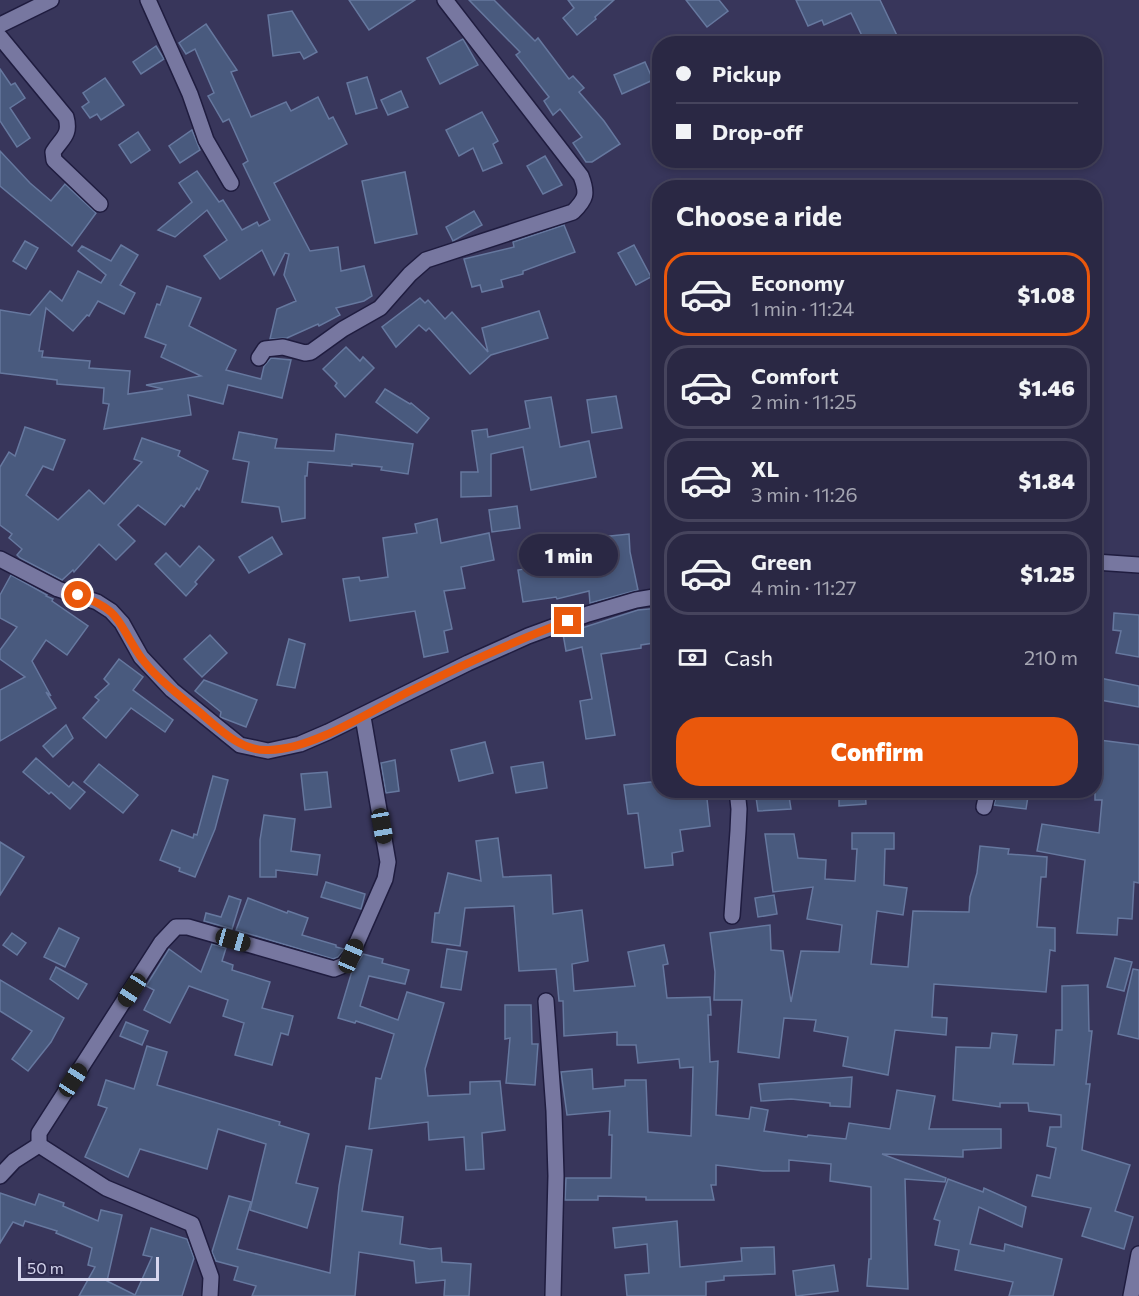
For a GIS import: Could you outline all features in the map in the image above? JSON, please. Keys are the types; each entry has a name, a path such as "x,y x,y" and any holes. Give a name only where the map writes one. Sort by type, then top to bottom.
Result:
{"street":[{"path":"0,25 51,0"},
{"path":"148,0 190,94 206,140 231,183"},
{"path":"259,358 265,349 283,347 305,353 311,352 343,329 380,308 410,274 426,260 573,212 583,202 586,192 581,176 445,0"},
{"path":"0,37 66,117 69,127 66,136 53,152 54,160 100,204"},
{"path":"0,559 58,589 97,602 111,611 122,624 141,657 172,690 240,745 268,751 300,744 363,717 408,692 528,636 588,614 652,597"},
{"path":"1102,563 1139,566"},
{"path":"39,1145 39,1133 161,943 176,927 188,927 334,969 344,965 351,956 385,879 388,862 363,717"},
{"path":"732,916 739,820 738,798"},
{"path":"984,807 986,798"},
{"path":"546,1000 556,1176 553,1296"},
{"path":"0,1176 14,1161 39,1145"},
{"path":"39,1145 106,1188 192,1224 211,1277 210,1296"},
{"path":"1131,1296 1139,1254"}],"building":[{"path":"349,0 415,0 369,30"},
{"path":"469,0 494,0 535,41 538,38 569,79 573,76 584,88 579,92 620,144 592,162 586,162 573,143 582,137 560,109 553,115 544,101 549,97 516,55 520,52"},
{"path":"568,0 614,0 577,35 563,18 574,8"},
{"path":"686,0 719,0 728,11 707,27"},
{"path":"796,0 880,0 897,36 862,36 851,13 824,25 822,20 808,26"},
{"path":"292,11 317,52 304,59 300,52 273,56 268,15"},
{"path":"206,24 237,70 231,72 251,117 286,102 291,111 318,97 329,119 333,117 347,144 274,183 310,251 338,247 341,271 364,266 372,296 364,301 336,308 340,315 287,338 270,339 277,309 296,301 284,275 289,254 285,253 274,275 262,250 220,279 204,256 227,240 207,210 175,237 158,230 192,202 179,183 197,171 219,202 223,200 242,230 257,222 259,226 270,220 243,164 248,161 229,119 223,122 208,96 214,93 195,49 186,54 179,43"},
{"path":"463,39 478,65 440,84 427,58"},
{"path":"156,46 164,59 141,74 133,62"},
{"path":"645,62 652,80 622,94 614,75"},
{"path":"0,69 11,85 15,83 25,98 10,108 30,138 17,147 0,121"},
{"path":"367,77 377,108 356,114 347,83"},
{"path":"105,78 124,105 101,120 97,114 90,118 82,107 89,102 83,93"},
{"path":"401,91 408,107 388,115 381,100"},
{"path":"482,112 498,141 493,144 502,163 483,171 473,148 459,156 446,130"},
{"path":"192,130 200,150 180,163 169,146"},
{"path":"138,132 150,150 131,163 119,145"},
{"path":"0,151 30,183 51,201 65,184 96,213 72,246 0,186"},
{"path":"545,156 562,185 543,194 527,166"},
{"path":"405,172 417,234 375,243 362,181"},
{"path":"474,211 482,225 453,241 446,227"},
{"path":"564,225 575,252 523,271 523,274 501,280 503,287 482,292 480,285 472,287 464,259 514,247 513,242"},
{"path":"25,241 38,248 26,269 13,261"},
{"path":"121,245 138,255 120,285 135,293 124,314 98,301 89,316 87,315 73,331 46,308 39,351 43,351 42,357 90,361 89,368 130,371 128,394 163,389 146,385 201,376 161,357 166,345 145,337 157,304 160,305 167,286 201,298 189,326 236,350 226,370 261,379 264,366 271,358 291,360 282,398 228,385 223,404 188,395 191,415 104,429 109,404 103,403 104,388 57,384 57,380 0,373 0,310 30,315 50,291 62,301 78,271 101,283 106,275 78,251 82,246 111,261"},
{"path":"634,245 651,277 636,285 618,253"},
{"path":"420,298 425,303 428,300 445,319 452,312 488,352 482,328 539,311 548,338 491,355 470,374 429,328 426,331 419,325 396,347 382,327"},
{"path":"346,347 360,361 363,357 374,368 345,397 335,386 337,383 323,369"},
{"path":"385,389 411,403 429,418 417,433 376,402"},
{"path":"616,396 622,428 592,433 587,400"},
{"path":"551,397 560,447 589,441 596,477 531,490 523,447 491,454 491,496 461,497 461,472 478,472 472,431 487,429 488,437 530,428 525,401"},
{"path":"25,427 65,440 53,470 43,466 26,495 58,520 89,490 104,504 142,462 134,459 142,438 180,451 178,456 208,471 199,490 197,488 184,507 181,505 165,525 138,505 118,525 135,541 116,560 99,544 74,572 73,570 62,580 20,558 17,555 22,549 9,538 12,534 0,525 0,467 9,452 15,456"},
{"path":"239,432 277,439 275,448 334,451 336,434 413,444 408,474 381,470 382,467 308,462 307,476 305,476 305,518 282,522 279,507 242,502 249,462 233,459"},
{"path":"517,506 520,528 492,532 489,510"},
{"path":"437,519 441,543 489,533 494,560 461,567 465,588 444,591 452,629 444,631 448,652 424,657 415,611 350,621 343,579 359,577 360,581 388,577 383,538 417,533 415,524"},
{"path":"629,534 630,552 638,590 590,603 589,591 557,599 556,597 523,602 518,570 548,565 546,557 592,545 591,538"},
{"path":"272,537 282,554 249,573 239,557"},
{"path":"199,546 214,560 186,596 155,564 166,553 180,567"},
{"path":"11,575 47,595 88,626 67,655 46,640 32,661 56,708 0,741 0,690 25,677 0,659 0,650 17,627 0,618 0,595"},
{"path":"652,609 652,643 641,645 641,648 601,654 615,735 586,739 580,701 592,699 582,647 566,651 563,634 638,610"},
{"path":"1114,613 1139,615 1139,657 1116,653 1121,631 1113,630"},
{"path":"210,635 227,653 202,677 184,659"},
{"path":"289,639 305,644 295,688 277,685"},
{"path":"119,659 143,677 133,690 173,720 165,732 131,708 106,738 83,718 99,700 95,697 109,684 104,679"},
{"path":"1102,678 1139,686 1139,707 1102,700"},
{"path":"204,680 257,700 246,727 220,717 221,712 195,691"},
{"path":"66,725 73,738 53,757 43,746"},
{"path":"1102,740 1139,745 1139,883 1134,882 1132,919 1118,918 1117,935 1077,933 1085,860 1037,851 1042,824 1099,833 1102,800 1095,800 1095,798 1102,798"},
{"path":"485,742 493,773 459,781 451,750"},
{"path":"36,758 69,787 73,782 85,792 70,809 23,772"},
{"path":"395,760 399,791 386,793 381,763"},
{"path":"543,762 547,788 516,793 511,767"},
{"path":"99,764 138,795 123,813 84,782"},
{"path":"327,772 331,807 305,810 301,774"},
{"path":"213,776 228,780 215,829 195,877 160,860 172,830 193,838 194,834 197,835"},
{"path":"652,782 652,798 707,798 710,826 680,830 683,851 672,853 673,865 645,868 638,813 628,814 624,785"},
{"path":"756,798 789,798 791,809 758,811"},
{"path":"839,798 866,798 866,804 839,806"},
{"path":"996,798 1028,798 1026,809 994,805"},
{"path":"264,815 295,819 291,851 320,855 317,875 276,870 276,877 260,877 260,840"},
{"path":"852,833 894,833 894,849 885,849 884,885 907,888 903,915 877,911 871,964 908,967 913,911 969,912 980,846 1009,849 1008,854 1047,857 1046,877 1041,877 1037,927 1055,928 1055,951 1050,950 1046,992 934,984 932,1017 947,1018 946,1035 895,1030 888,1075 843,1066 848,1037 814,1031 816,1020 784,1018 779,1058 738,1052 742,1000 714,1000 715,972 710,933 770,925 771,950 783,951 791,1002 801,951 839,952 842,925 807,919 813,887 773,892 765,834 794,834 798,858 826,860 825,879 855,881 857,849 852,849"},
{"path":"498,838 503,877 551,875 553,914 582,910 588,961 572,964 574,991 635,986 628,952 664,945 668,964 663,965 667,998 710,997 711,1015 708,1015 710,1062 718,1061 716,1115 749,1119 751,1107 768,1110 764,1131 846,1139 849,1123 890,1129 897,1090 935,1096 929,1129 1001,1129 1001,1148 963,1150 963,1157 882,1154 946,1178 945,1182 905,1179 908,1289 867,1286 869,1259 871,1259 871,1187 830,1181 831,1164 789,1160 789,1171 763,1171 716,1165 716,1185 711,1185 714,1200 646,1200 646,1197 598,1196 598,1200 565,1200 566,1178 611,1178 612,1135 609,1135 610,1111 567,1115 561,1072 592,1069 593,1089 625,1086 625,1080 646,1080 648,1132 691,1136 693,1067 680,1068 679,1059 638,1063 636,1045 617,1045 617,1032 564,1036 563,1001 559,1001 556,969 519,971 514,906 465,908 460,946 432,942 435,913 439,913 448,873 481,881 476,841"},
{"path":"0,842 24,857 0,895"},
{"path":"326,882 365,894 361,909 321,897"},
{"path":"774,895 777,914 758,917 755,898"},
{"path":"229,896 241,900 232,929 204,921 206,913 221,917"},
{"path":"248,898 287,913 288,911 308,918 302,935 336,945 344,949 343,951 333,959 236,930"},
{"path":"59,928 79,938 65,967 44,957"},
{"path":"12,933 26,943 17,955 3,945"},
{"path":"212,944 226,948 222,961 233,965 232,970 270,982 262,1008 293,1016 288,1035 281,1033 272,1065 235,1055 244,1023 223,1016 228,1000 189,986 170,1023 144,1010 154,990 146,986 169,949 201,972"},
{"path":"447,949 467,952 461,990 441,987"},
{"path":"363,954 383,959 382,963 409,970 405,984 369,976 360,1006 398,1020 407,992 444,1003 425,1069 428,1096 470,1094 470,1082 500,1081 505,1130 482,1133 484,1169 466,1170 464,1137 429,1140 428,1122 369,1129 376,1078 381,1079 394,1034 356,1021 355,1023 338,1018 352,971"},
{"path":"1115,958 1132,962 1124,991 1107,987"},
{"path":"56,967 87,984 78,999 50,979"},
{"path":"1133,969 1139,970 1139,1039 1118,1034"},
{"path":"0,980 64,1018 51,1042 28,1071 12,1059 32,1031 0,1011"},
{"path":"1088,985 1089,1031 1092,1031 1086,1084 1090,1084 1082,1150 1130,1165 1115,1211 1133,1217 1124,1249 1082,1236 1091,1208 1032,1196 1037,1175 1050,1178 1056,1148 1047,1146 1050,1127 1061,1127 1061,1115 1029,1111 1028,1103 1000,1103 1000,1107 953,1100 956,1047 990,1048 992,1033 1017,1035 1013,1064 1054,1065 1056,1030 1062,1030 1062,986"},
{"path":"505,1005 531,1005 532,1044 538,1044 535,1085 506,1083 510,1038 505,1039"},
{"path":"126,1022 148,1031 142,1045 120,1036"},
{"path":"147,1046 167,1052 157,1085 280,1122 279,1125 309,1134 296,1183 318,1188 307,1228 250,1210 266,1144 218,1129 207,1169 140,1149 128,1177 85,1157 107,1108 98,1105 106,1080 134,1089"},
{"path":"852,1077 850,1107 791,1099 761,1101 759,1084"},
{"path":"346,1146 372,1150 362,1211 403,1217 400,1244 430,1249 441,1248 442,1262 471,1264 469,1296 444,1296 445,1280 416,1283 414,1261 359,1252 355,1296 252,1296 256,1286 234,1280 238,1267 216,1261 212,1252 229,1196 251,1202 237,1249 330,1273 339,1186"},
{"path":"948,1179 983,1192 984,1188 1026,1207 1022,1227 979,1207 970,1244 1004,1251 1005,1244 1062,1259 1053,1296 1009,1296 1013,1282 955,1270 959,1250 935,1245 940,1221 934,1219"},
{"path":"0,1193 35,1205 39,1194 64,1203 63,1206 98,1221 101,1210 122,1215 107,1281 135,1295 152,1257 143,1255 151,1228 187,1239 194,1258 182,1296 79,1296 95,1267 88,1265 92,1248 56,1233 57,1231 25,1221 23,1226 13,1222 0,1243"},
{"path":"677,1221 680,1267 742,1261 741,1248 774,1247 775,1274 724,1276 724,1280 706,1282 706,1296 627,1296 625,1275 649,1273 647,1244 615,1248 613,1228"},
{"path":"834,1265 838,1291 796,1296 793,1271"}],"route":[{"path":"78,595 97,602 111,611 122,624 141,657 172,690 240,745 268,751 300,744 363,717 468,663 568,621"}]}
